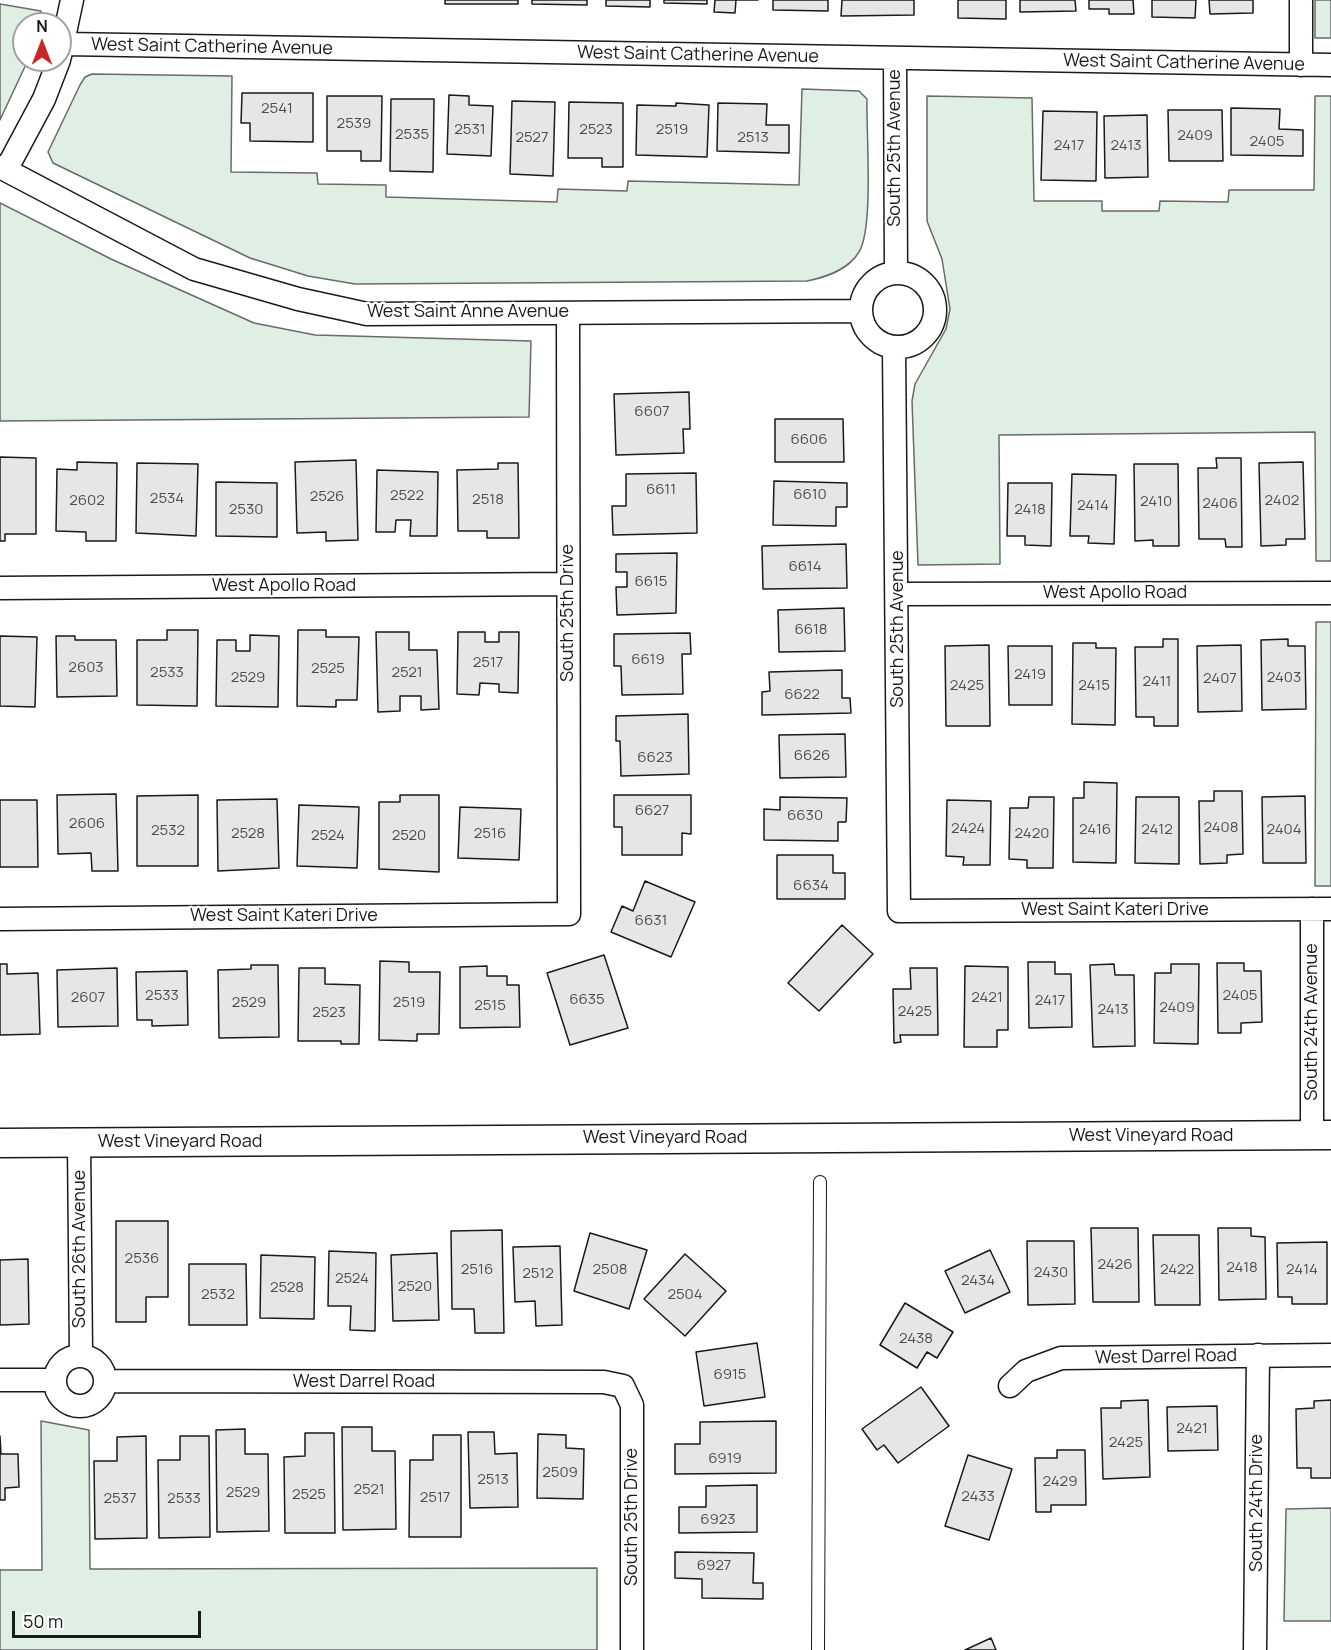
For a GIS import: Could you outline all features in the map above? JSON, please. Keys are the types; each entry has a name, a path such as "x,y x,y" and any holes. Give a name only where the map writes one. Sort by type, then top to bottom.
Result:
{"street":[{"path":"1301,0 1301,65"},
{"name":"West Saint Catherine Avenue","path":"72,54 895,58 1331,65"},
{"name":"South 25th Avenue","path":"895,58 896,273"},
{"path":"3,168 44,99 54,72"},
{"name":"West Saint Anne Avenue","path":"3,168 194,269 298,299 367,314 860,311"},
{"path":"896,273 911,275 923,283 932,295 935,309 933,323 925,336 913,345 894,348 884,346 872,338 863,326 860,311 862,297 870,285 882,276 896,273"},
{"name":"South 25th Drive","path":"568,313 569,914"},
{"name":"South 25th Avenue","path":"894,348 900,911"},
{"name":"West Apollo Road","path":"0,588 568,584"},
{"name":"West Apollo Road","path":"898,594 1331,593"},
{"name":"West Saint Kateri Drive","path":"900,911 1322,909"},
{"name":"South 24th Avenue","path":"1322,909 1322,1135"},
{"name":"West Saint Kateri Drive","path":"0,919 569,914"},
{"name":"West Vineyard Road","path":"0,1143 1322,1135"},
{"name":"South 26th Avenue","path":"79,1142 81,1355"},
{"path":"81,1355 96,1361 103,1370 106,1381 103,1392 96,1401 86,1406 64,1401 57,1392 55,1380 58,1370 65,1361 81,1355"},
{"name":"South 24th Drive","path":"1256,1650 1258,1355"},
{"name":"West Darrel Road","path":"1010,1386 1026,1371 1061,1358 1331,1355"},
{"path":"0,1380 55,1380"},
{"name":"West Darrel Road","path":"106,1381 604,1382 623,1386"},
{"name":"South 25th Drive","path":"623,1386 632,1405 632,1650"}],"lane":[{"path":"818,1650 820,1182"}],"green space":[{"path":"1315,0 1331,0 1331,38 1315,38"},
{"path":"0,4 41,11 12,12 12,72 22,72 0,120"},
{"path":"92,74 232,76 231,172 317,173 318,184 386,185 386,197 557,202 558,189 627,191 628,181 799,185 802,89 859,91 867,99 868,201 864,240 859,252 849,264 829,275 807,281 355,284 308,276 250,258 53,163 48,152 80,85 85,77"},
{"path":"927,96 1032,98 1034,201 1102,201 1102,211 1159,211 1160,201 1228,202 1229,190 1314,190 1315,96 1331,96 1331,561 1316,561 1315,432 999,435 1000,564 918,565 912,401 915,384 946,329 950,309 942,259 927,221"},
{"path":"0,203 111,259 254,323 315,335 531,341 529,417 0,421"},
{"path":"1316,622 1331,622 1331,886 1315,886"},
{"path":"41,1421 89,1430 90,1569 597,1568 597,1650 0,1650 0,1570 42,1570"},
{"path":"1331,1508 1331,1621 1284,1621 1286,1509"}],"building":[{"path":"445,0 518,0 518,4 445,4"},
{"path":"532,0 587,0 587,5 532,4"},
{"path":"606,0 650,0 650,7 606,6"},
{"path":"664,0 707,0 707,4 664,3"},
{"path":"715,0 736,0 735,13 714,12"},
{"path":"773,0 828,0 828,11 773,10"},
{"path":"842,0 914,0 914,15 841,16"},
{"path":"958,0 1006,0 1006,19 958,18"},
{"path":"1020,0 1075,0 1076,11 1020,12"},
{"path":"1089,0 1133,0 1134,14 1109,14 1109,9 1089,9"},
{"path":"1152,0 1196,0 1195,18 1152,17"},
{"path":"1209,0 1253,0 1253,13 1210,14"},
{"path":"242,93 313,93 313,142 250,141 250,123 241,123"},
{"path":"449,95 469,96 469,105 493,106 491,156 447,154"},
{"path":"327,96 382,96 381,161 361,161 361,151 327,151"},
{"path":"391,99 434,99 433,172 390,171"},
{"path":"512,101 555,102 553,176 510,174"},
{"path":"569,102 623,103 623,167 602,167 602,158 568,158"},
{"path":"676,103 709,105 707,157 636,155 637,105 676,106"},
{"path":"718,103 767,104 766,125 789,125 789,153 717,151"},
{"path":"1231,108 1280,109 1279,129 1303,130 1303,156 1231,155"},
{"path":"1168,110 1222,110 1223,161 1169,161"},
{"path":"1043,111 1097,112 1096,181 1041,180"},
{"path":"1147,115 1148,177 1105,178 1104,116"},
{"path":"689,392 690,429 683,429 684,453 616,455 614,394"},
{"path":"775,419 843,419 844,462 775,462"},
{"path":"0,457 36,458 36,534 5,534 5,541 0,541"},
{"path":"1216,458 1241,458 1242,547 1226,547 1225,539 1199,539 1198,468 1217,468"},
{"path":"356,460 358,540 326,541 326,532 297,533 295,462"},
{"path":"77,462 117,463 116,541 86,541 86,532 56,531 57,469 77,470"},
{"path":"1303,462 1305,539 1286,539 1286,545 1261,546 1259,463"},
{"path":"137,463 198,464 196,536 136,533"},
{"path":"498,463 518,463 519,538 487,538 487,531 458,531 457,470 498,469"},
{"path":"1134,464 1178,464 1179,546 1153,546 1153,540 1135,541"},
{"path":"377,470 438,472 437,536 410,536 411,520 396,520 395,532 376,532"},
{"path":"696,473 697,533 613,535 612,506 626,506 626,474"},
{"path":"1072,474 1116,475 1114,544 1088,543 1089,536 1070,536"},
{"path":"774,481 847,483 847,507 836,507 836,526 773,525"},
{"path":"216,482 277,483 277,537 216,536"},
{"path":"1008,483 1052,483 1051,546 1025,545 1025,536 1007,536"},
{"path":"846,544 847,588 763,589 762,546"},
{"path":"677,553 676,613 617,615 616,587 627,587 627,572 616,572 616,554"},
{"path":"844,608 845,651 779,652 778,610"},
{"path":"167,630 198,630 197,706 137,705 137,640 167,640"},
{"path":"298,630 326,630 326,637 359,637 357,700 336,700 336,707 297,706"},
{"path":"376,632 409,632 409,650 437,650 439,709 421,710 421,696 400,696 400,711 378,712"},
{"path":"458,632 485,632 485,642 499,642 499,632 519,632 518,693 499,692 499,684 480,683 479,695 457,694"},
{"path":"690,633 691,654 682,654 683,694 622,695 621,666 614,666 614,634"},
{"path":"250,635 279,636 278,707 216,706 217,640 236,640 236,651 250,651"},
{"path":"0,636 37,637 35,707 0,706"},
{"path":"56,636 75,636 75,640 116,640 117,696 57,697"},
{"path":"1163,639 1178,639 1178,726 1154,726 1154,717 1136,717 1135,647 1163,647"},
{"path":"1288,639 1288,646 1305,646 1306,709 1262,710 1261,640"},
{"path":"1073,643 1096,643 1096,648 1116,648 1115,725 1072,724"},
{"path":"989,645 990,726 946,726 945,646"},
{"path":"1241,645 1242,711 1198,712 1197,646"},
{"path":"1008,646 1052,646 1052,705 1009,705"},
{"path":"842,670 842,698 850,698 851,713 762,715 762,692 770,691 769,672"},
{"path":"688,714 689,774 621,776 620,741 616,741 616,716"},
{"path":"845,734 846,777 780,778 779,735"},
{"path":"1084,782 1117,783 1116,863 1073,862 1073,798 1084,798"},
{"path":"1214,791 1242,791 1243,854 1227,855 1227,863 1200,864 1199,801 1214,801"},
{"path":"116,794 118,871 92,871 91,853 58,854 57,795"},
{"path":"198,795 198,866 137,866 137,796"},
{"path":"400,795 439,795 439,872 379,869 379,802 400,802"},
{"path":"614,795 691,795 691,834 682,833 682,855 622,855 622,827 614,827"},
{"path":"1305,796 1306,863 1263,863 1262,797"},
{"path":"780,797 847,798 846,822 838,822 838,841 764,840 764,809 780,810"},
{"path":"1029,797 1054,797 1053,868 1027,868 1027,860 1009,859 1010,808 1028,808"},
{"path":"1136,797 1179,797 1179,864 1135,863"},
{"path":"277,799 279,868 218,871 217,800"},
{"path":"0,800 37,800 38,867 0,867"},
{"path":"947,800 991,801 990,865 963,865 964,857 946,856"},
{"path":"299,805 359,807 357,868 297,866"},
{"path":"460,807 521,809 519,860 458,858"},
{"path":"777,855 833,855 833,873 845,873 845,899 777,899"},
{"path":"645,881 695,902 671,957 611,932 622,906 633,911"},
{"path":"842,925 873,954 819,1011 788,983"},
{"path":"604,955 628,1028 570,1045 547,973"},
{"path":"380,961 409,962 409,972 440,972 439,1034 417,1034 417,1041 379,1040"},
{"path":"1028,962 1055,962 1055,974 1071,974 1072,1027 1029,1028"},
{"path":"1217,963 1244,963 1244,971 1261,971 1262,1022 1241,1023 1241,1033 1218,1033"},
{"path":"0,964 7,964 7,974 38,973 40,1034 0,1035"},
{"path":"1114,964 1115,975 1134,975 1135,1046 1093,1047 1090,965"},
{"path":"1171,964 1199,964 1198,1044 1154,1043 1155,973 1171,973"},
{"path":"251,965 278,965 279,1037 219,1038 218,970 251,969"},
{"path":"487,966 487,976 507,976 507,985 519,985 520,1027 460,1028 460,967"},
{"path":"965,966 1008,967 1008,1030 997,1030 997,1047 964,1047"},
{"path":"117,968 118,1026 58,1027 57,970"},
{"path":"299,968 325,968 325,984 360,985 359,1044 341,1044 341,1041 298,1041"},
{"path":"910,968 937,968 938,1035 900,1035 901,1042 894,1043 893,989 911,989"},
{"path":"187,971 188,1025 152,1026 152,1020 137,1020 136,972"},
{"path":"116,1221 168,1221 168,1297 146,1297 146,1322 116,1322"},
{"path":"1091,1228 1138,1228 1139,1302 1093,1302"},
{"path":"1218,1228 1251,1228 1251,1236 1265,1237 1266,1299 1219,1300"},
{"path":"502,1230 504,1333 475,1333 474,1309 452,1309 451,1231"},
{"path":"590,1233 647,1250 629,1309 574,1291"},
{"path":"1153,1235 1199,1235 1200,1305 1155,1305"},
{"path":"1027,1241 1074,1241 1075,1304 1028,1305"},
{"path":"1327,1242 1327,1304 1292,1304 1292,1297 1278,1297 1277,1243"},
{"path":"560,1246 562,1325 536,1326 535,1301 515,1302 513,1247"},
{"path":"990,1250 1010,1292 965,1313 945,1271"},
{"path":"329,1251 376,1253 375,1331 350,1330 351,1306 328,1306"},
{"path":"437,1253 439,1320 393,1321 391,1255"},
{"path":"685,1254 726,1291 685,1336 644,1299"},
{"path":"261,1255 315,1257 314,1319 260,1318"},
{"path":"28,1259 29,1324 0,1325 0,1260"},
{"path":"189,1264 246,1264 247,1325 189,1325"},
{"path":"905,1303 953,1332 937,1358 927,1352 917,1368 880,1345"},
{"path":"757,1343 765,1397 704,1406 696,1352"},
{"path":"921,1387 949,1426 898,1463 884,1445 877,1450 862,1429"},
{"path":"1148,1400 1150,1477 1103,1479 1101,1408 1121,1408 1121,1401"},
{"path":"1331,1400 1331,1478 1311,1478 1311,1468 1297,1468 1296,1409 1314,1408 1314,1401"},
{"path":"1217,1406 1218,1450 1168,1451 1167,1407"},
{"path":"776,1421 776,1473 675,1474 675,1444 700,1444 700,1422"},
{"path":"342,1427 372,1427 372,1451 395,1451 396,1529 343,1530"},
{"path":"245,1429 245,1454 268,1454 269,1531 217,1532 216,1430"},
{"path":"468,1432 494,1432 495,1454 517,1453 518,1507 470,1508"},
{"path":"305,1433 334,1433 335,1533 285,1533 284,1457 305,1456"},
{"path":"538,1434 566,1435 566,1448 584,1449 583,1499 537,1498"},
{"path":"433,1435 461,1435 461,1537 409,1537 410,1460 433,1460"},
{"path":"0,1436 1,1454 18,1454 19,1487 5,1488 5,1500 0,1500"},
{"path":"146,1436 147,1538 95,1539 94,1461 117,1461 117,1437"},
{"path":"180,1436 209,1436 210,1537 159,1538 158,1460 180,1460"},
{"path":"1057,1450 1085,1450 1086,1505 1051,1505 1051,1512 1036,1512 1035,1458 1057,1458"},
{"path":"968,1455 1012,1469 989,1540 945,1526"},
{"path":"757,1485 757,1532 679,1533 679,1507 706,1507 706,1486"},
{"path":"675,1552 754,1553 753,1583 763,1583 763,1599 702,1598 702,1579 675,1578"},
{"path":"991,1638 996,1650 965,1650"}]}
